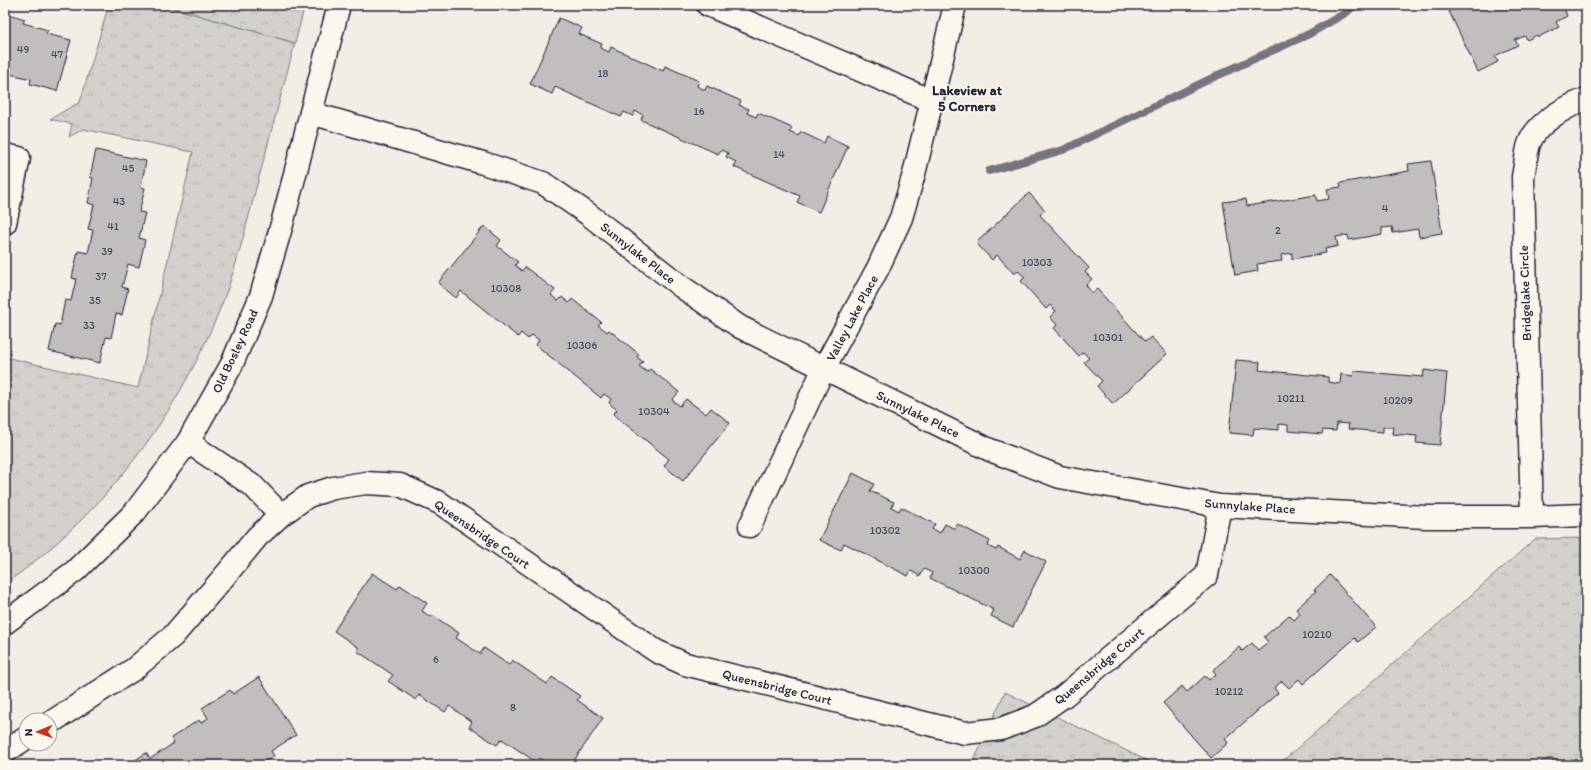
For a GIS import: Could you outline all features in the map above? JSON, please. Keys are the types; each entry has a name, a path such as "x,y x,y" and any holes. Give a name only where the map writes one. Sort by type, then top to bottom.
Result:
{"street":[{"name":"Old Bosley Road","path":"5,623 75,571 135,512 188,442 231,366 261,296 312,113 339,5"},
{"path":"708,5 932,101"},
{"name":"Valley Lake Place","path":"750,526 824,368 878,268 902,218 955,5"},
{"name":"Bridgelake Circle","path":"1532,517 1522,178 1530,143 1543,124 1565,108 1586,98"},
{"name":"Sunnylake Place","path":"312,113 476,161 543,183 588,214 682,287 740,327 990,450 1060,477 1220,506 1426,517 1532,517 1586,515"},
{"path":"5,155 19,158 5,223"},
{"path":"188,442 253,486 281,515"},
{"name":"Queensbridge Court","path":"58,718 134,668 173,636 257,537 281,515 308,496 333,488 366,483 400,485 440,503 656,651 685,664 965,733 1001,729 1035,716 1064,696 1207,575 1220,506"},
{"path":"5,752 18,743"}],"green space":[{"path":"87,5 163,5 295,43 234,270 224,300 200,354 179,393 156,430 131,464 103,497 73,528 40,557 5,584 5,357 138,388 193,152 83,129 69,137 72,124 50,119 80,102 107,11"},
{"path":"163,5 305,5 295,43"},
{"path":"1586,538 1586,765 1278,765 1535,539"},
{"path":"1005,692 1156,765 972,765"}],"shaded area":[{"path":"1549,758 1575,765 1535,765"}],"building":[{"path":"1446,5 1570,5 1564,8 1567,16 1556,22 1559,27 1538,37 1537,35 1527,40 1525,36 1515,40 1518,45 1495,56 1498,62 1478,72"},
{"path":"5,13 25,19 23,23 48,30 46,34 71,40 57,91 30,84 31,79 6,73 8,68 5,67"},
{"path":"559,18 582,28 579,34 602,44 600,48 609,52 611,47 663,71 665,66 699,81 697,86 705,90 707,86 741,101 739,105 749,109 747,113 756,117 758,113 792,128 790,132 799,136 801,132 824,143 827,136 848,146 819,212 797,202 800,196 734,167 736,162 726,157 728,153 721,150 718,154 641,120 643,115 635,111 633,116 624,112 621,117 555,87 552,94 530,84"},
{"path":"96,150 146,161 141,187 145,188 139,212 145,213 139,238 145,240 139,267 128,264 122,287 128,289 122,315 116,314 111,338 106,337 100,363 49,351 55,324 60,325 65,300 71,301 76,279 72,278 78,251 88,253 93,230 88,229 94,205 88,203 93,178 90,177"},
{"path":"1431,161 1442,233 1419,237 1418,229 1393,233 1392,227 1382,228 1382,234 1349,240 1348,235 1336,237 1338,246 1325,249 1326,253 1292,259 1292,253 1281,255 1282,261 1257,264 1258,271 1235,275 1223,202 1246,199 1247,206 1316,195 1317,201 1329,199 1327,189 1341,187 1340,183 1409,171 1408,164"},
{"path":"1029,193 1045,210 1040,215 1089,268 1085,272 1092,279 1086,285 1092,293 1097,289 1145,342 1151,337 1167,354 1113,404 1097,386 1102,381 1084,362 1089,358 1083,352 1079,356 1054,328 1057,325 1050,317 1056,311 1050,305 1046,309 1021,281 1025,277 1018,271 1014,274 997,255 992,260 976,243"},
{"path":"484,226 501,240 497,246 518,262 515,265 522,271 525,267 555,290 551,295 558,301 562,297 569,303 572,299 601,322 598,325 607,332 609,330 639,354 637,357 643,362 639,366 647,372 650,369 679,392 672,400 680,406 686,399 706,414 711,408 730,423 683,481 664,466 669,459 613,414 617,410 609,403 611,399 604,394 601,398 536,345 539,340 532,335 528,339 521,333 518,337 461,291 456,298 438,283"},
{"path":"1236,360 1260,362 1259,370 1328,377 1328,382 1340,384 1341,374 1353,376 1354,371 1423,377 1424,370 1447,373 1440,445 1416,443 1417,436 1392,434 1393,427 1383,427 1383,432 1348,429 1349,424 1337,423 1336,431 1323,430 1322,434 1288,431 1288,425 1279,424 1279,430 1254,428 1253,435 1229,433"},
{"path":"853,473 874,484 870,491 894,502 891,507 899,511 901,507 935,524 932,529 940,533 945,524 955,529 957,524 990,541 988,546 996,550 998,547 1020,559 1025,550 1046,562 1013,627 991,616 994,610 930,578 932,573 924,569 920,576 911,571 908,576 844,543 841,550 819,540"},
{"path":"372,573 397,589 400,585 427,603 422,611 431,617 432,615 459,633 456,638 480,654 484,648 509,665 512,660 547,684 552,677 580,696 577,700 603,718 571,765 550,765 539,758 536,762 502,739 497,745 469,727 472,722 449,706 445,712 419,695 416,700 388,681 393,675 357,651 359,648 334,631"},
{"path":"1330,575 1376,627 1358,642 1355,638 1303,684 1299,679 1289,688 1282,681 1274,688 1278,693 1225,739 1228,743 1211,758 1163,703 1182,686 1187,692 1205,676 1209,680 1216,674 1213,670 1239,647 1242,651 1252,643 1258,650 1268,642 1264,637 1289,615 1294,620 1300,614 1296,609 1316,591 1314,590"},
{"path":"259,677 296,735 271,751 274,756 260,765 128,765 146,753 150,759 174,743 171,738 199,720 201,723 208,718 202,708 230,690 233,694"},
{"path":"653,761 671,765 652,765"}],"waterway":[{"path":"989,171 1063,150 1214,77 1309,34 1347,12 1355,5"}],"district":[{"name":"Lakeview at 5 Corners","path":"967,98"}]}
